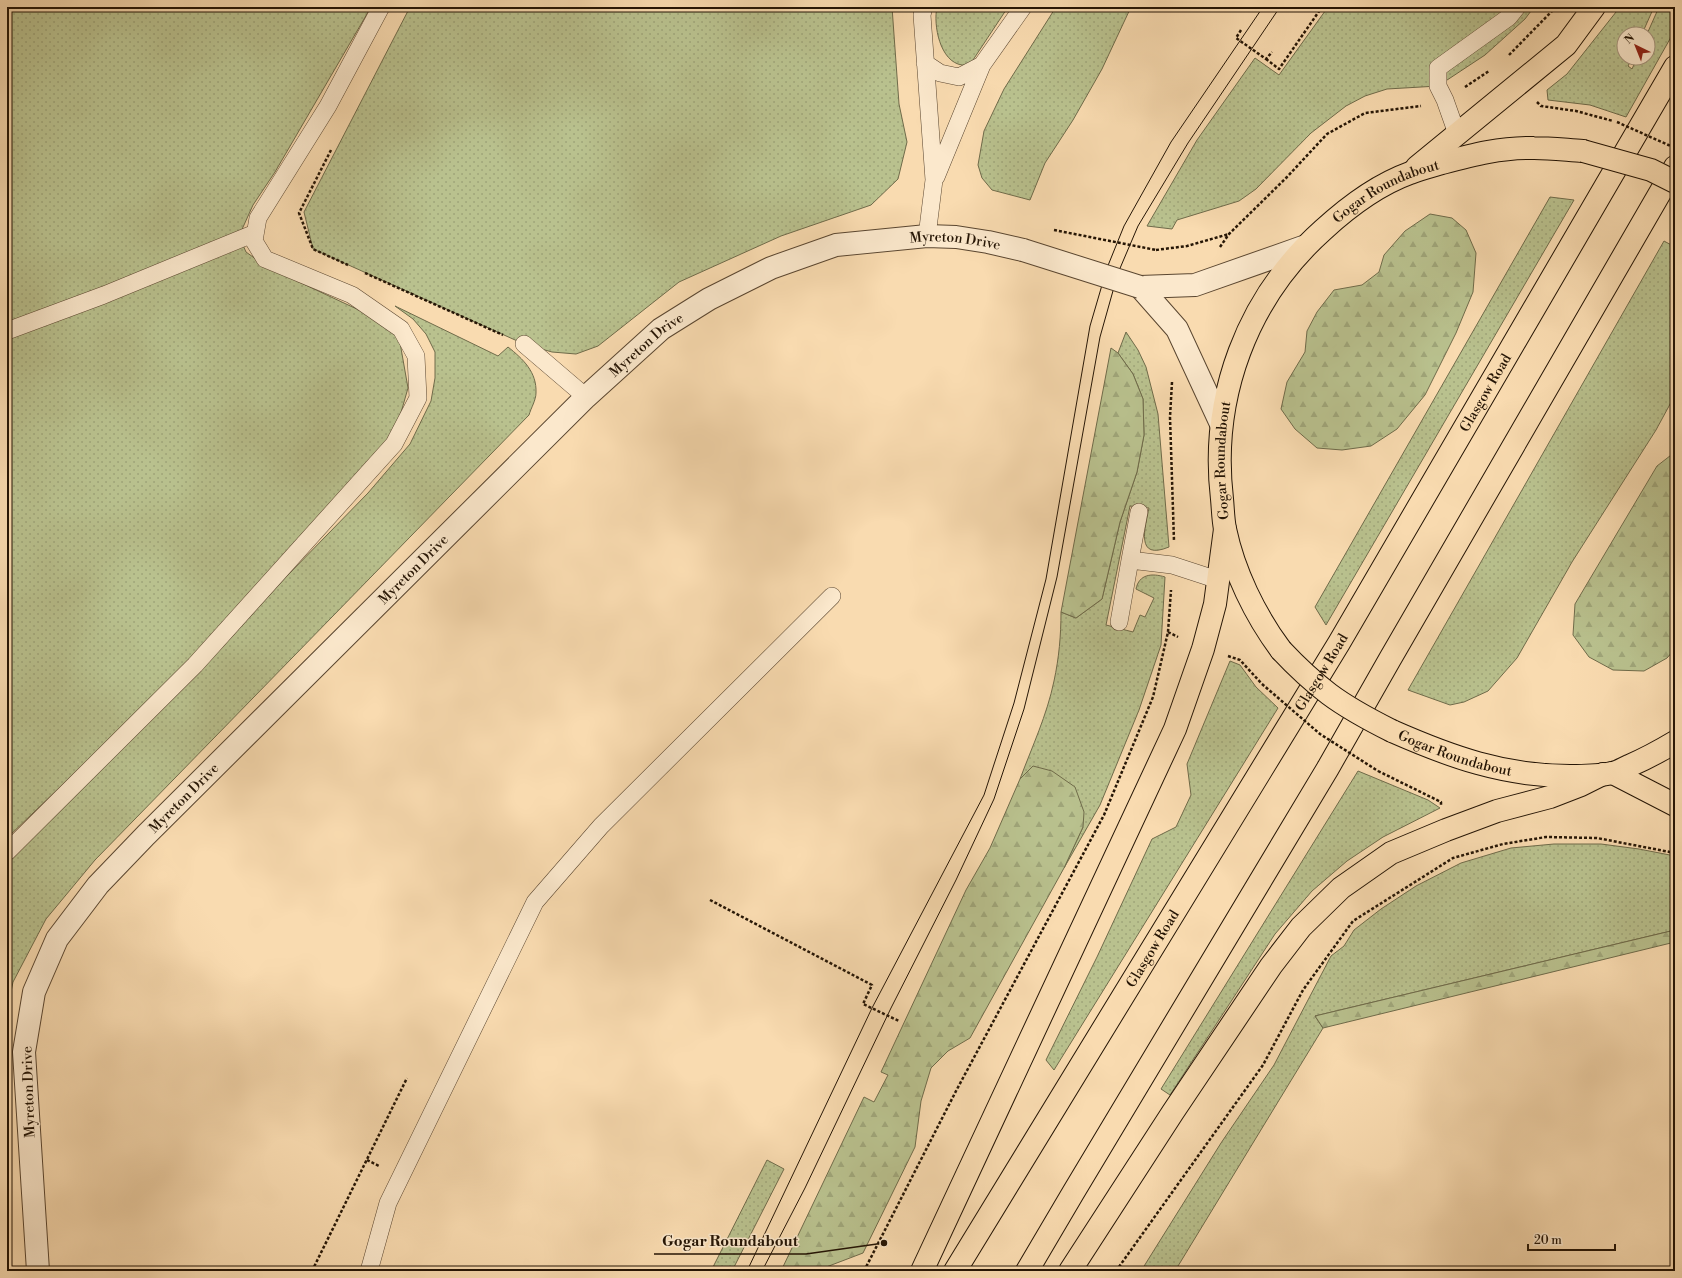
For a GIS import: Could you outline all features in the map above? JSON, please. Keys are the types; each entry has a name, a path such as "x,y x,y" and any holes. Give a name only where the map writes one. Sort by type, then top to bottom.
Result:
{"main road":[{"path":"1410,172 1520,84 1566,45 1594,7"},
{"name":"Glasgow Road","path":"956,1271 1335,649 1675,67"},
{"name":"Gogar Roundabout","path":"1675,182 1651,170 1583,151 1532,148 1485,151 1410,172 1382,186 1354,203 1303,247 1269,292 1241,345 1229,381 1221,424 1218,472 1225,529 1242,582 1270,635 1281,650 1305,675 1330,695 1366,717 1392,731 1468,762 1510,771 1550,776 1608,774 1647,758 1675,742"},
{"path":"1027,1271 1328,768 1675,167"},
{"path":"922,1271 1175,729 1203,649 1215,604 1225,529"},
{"path":"1070,1271 1173,1112 1271,966 1301,927 1341,888 1391,853 1446,830 1498,812 1550,797 1608,774 1675,805"}],"street":[{"name":"Myreton Drive","path":"38,1271 24,1052 34,992 57,939 98,885 146,835 586,398 661,329 709,299 771,268 836,245 926,236 956,237 1023,250 1140,287 1195,285 1303,247"},
{"path":"1140,287 1177,329 1221,424"}],"lane":[{"path":"7,852 195,665 394,444 418,398 416,356 401,329 352,294 266,259 254,241 258,218 328,106 381,7"},
{"path":"924,7 922,15 934,180 926,236"},
{"path":"934,180 982,65 1023,7"},
{"path":"1457,134 1445,100 1438,86 1438,68 1509,17 1517,7"},
{"path":"925,64 940,73 959,77 982,65"},
{"path":"7,331 256,234"},
{"path":"524,344 586,398"},
{"path":"1119,622 1139,512"},
{"path":"1130,560 1172,565 1218,580"},
{"path":"369,1271 388,1203 535,902 601,826 832,596"}],"path":[{"path":"1241,30 1236,38 1279,69 1322,7"},
{"path":"1266,59 1272,52"},
{"path":"1520,84 1541,106 1576,111 1617,122 1675,148"},
{"path":"332,149 299,212 312,249 349,266"},
{"path":"1050,230 1156,250 1187,246 1229,234"},
{"path":"364,272 524,344"},
{"path":"864,1271 960,1084 1104,815 1153,697 1168,632 1172,565"},
{"path":"1262,684 1320,734 1378,771 1441,802 1453,858"},
{"path":"1116,1271 1263,1065 1303,990 1353,921 1453,858 1503,844 1546,837 1597,838 1675,853"},
{"path":"710,900 872,985 863,1004 898,1021"},
{"path":"312,1271 407,1078"}],"green space":[{"path":"7,7 371,7 275,172 253,205 239,236 246,252 267,267 376,318 399,337 408,388 396,430 212,641 7,838"},
{"path":"410,7 892,7 899,104 907,142 898,179 871,205 781,236 679,282 598,346 576,354 552,352 524,344 313,249 304,212"},
{"path":"937,7 1008,7 971,63 964,65 954,62 943,50 937,32"},
{"path":"1056,7 1131,7 1102,69 1073,120 1045,163 1030,200 992,190 982,178 978,165 984,131 1004,89"},
{"path":"1328,7 1534,7 1525,19 1485,55 1438,86 1387,89 1365,96 1346,106 1311,133 1256,189 1239,201 1177,220 1172,229 1147,226 1197,140 1255,58 1279,75"},
{"path":"1620,7 1654,7 1646,26 1616,26 1616,66 1628,66 1632,69 1633,66 1655,66 1626,117 1590,105 1548,100 1547,90 1567,74"},
{"path":"1659,7 1675,7 1675,30 1656,64 1656,26 1651,26"},
{"path":"1550,197 1574,200 1326,625 1315,607"},
{"path":"1430,214 1452,218 1466,230 1476,253 1473,292 1456,333 1425,395 1397,429 1371,446 1342,450 1317,448 1295,429 1281,409 1287,382 1305,352 1307,331 1317,312 1334,290 1362,285 1379,272 1384,255 1405,231"},
{"path":"1664,241 1675,247 1675,395 1656,430 1572,562 1517,658 1488,691 1464,702 1450,705 1408,690"},
{"path":"395,306 498,356 508,347 524,361 532,372 536,385 536,396 529,415 95,860 46,919 13,982 7,1011 7,861 73,798 218,652 286,577 368,493 410,444 431,401 435,378 435,352 426,334 413,319"},
{"path":"1126,332 1138,350 1146,367 1158,414 1169,547 1151,550 1147,546 1145,533 1149,508 1130,506 1106,625 1133,632 1140,615 1145,617 1154,598 1136,589 1140,580 1151,575 1165,577 1161,645 1139,710 1100,805 1064,868 1083,827 1020,779 1051,694 1056,672 1061,612 1076,618 1102,599 1120,522 1137,472 1144,435 1143,399 1133,374 1118,353"},
{"path":"1111,348 1118,353 1133,374 1143,399 1144,435 1137,472 1120,522 1102,599 1076,618 1061,612"},
{"path":"1675,452 1675,649 1667,658 1644,671 1613,670 1589,657 1573,635 1575,604 1657,466"},
{"path":"1230,661 1240,665 1256,687 1278,708 1054,1070 1046,1060 1097,957 1152,839 1176,827 1191,795 1187,764"},
{"path":"1033,766 1052,771 1075,787 1084,812 1083,827 1064,868 970,1038 948,1051 931,1068 921,1101 915,1147 863,1253 821,1269 820,1271 781,1271 864,1097 874,1102 888,1075 881,1072 966,890 990,848 1020,779"},
{"path":"1358,771 1428,800 1440,808 1383,837 1347,861 1312,891 1275,934 1170,1095 1161,1089"},
{"path":"1554,844 1601,844 1675,856 1675,930 1315,1016 1323,1028 1175,1271 1141,1271 1221,1143 1274,1065 1331,956 1344,946 1354,930 1381,909 1416,886 1461,863 1511,848"},
{"path":"1675,930 1675,942 1323,1028 1315,1016"},
{"path":"7,1158 11,1219 10,1228 7,1235"},
{"path":"767,1160 784,1169 732,1271 711,1271"}],"tram line":[{"path":"747,1271 872,1008 984,795 1014,703 1046,579 1090,326 1107,268 1124,226 1171,142 1263,7"},
{"path":"762,1271 805,1188 891,1008 956,880 994,799 1024,709 1057,577 1100,337 1118,273 1138,226 1188,143 1280,7"}],"place":[{"name":"Gogar Roundabout","path":"884,1243"}]}
